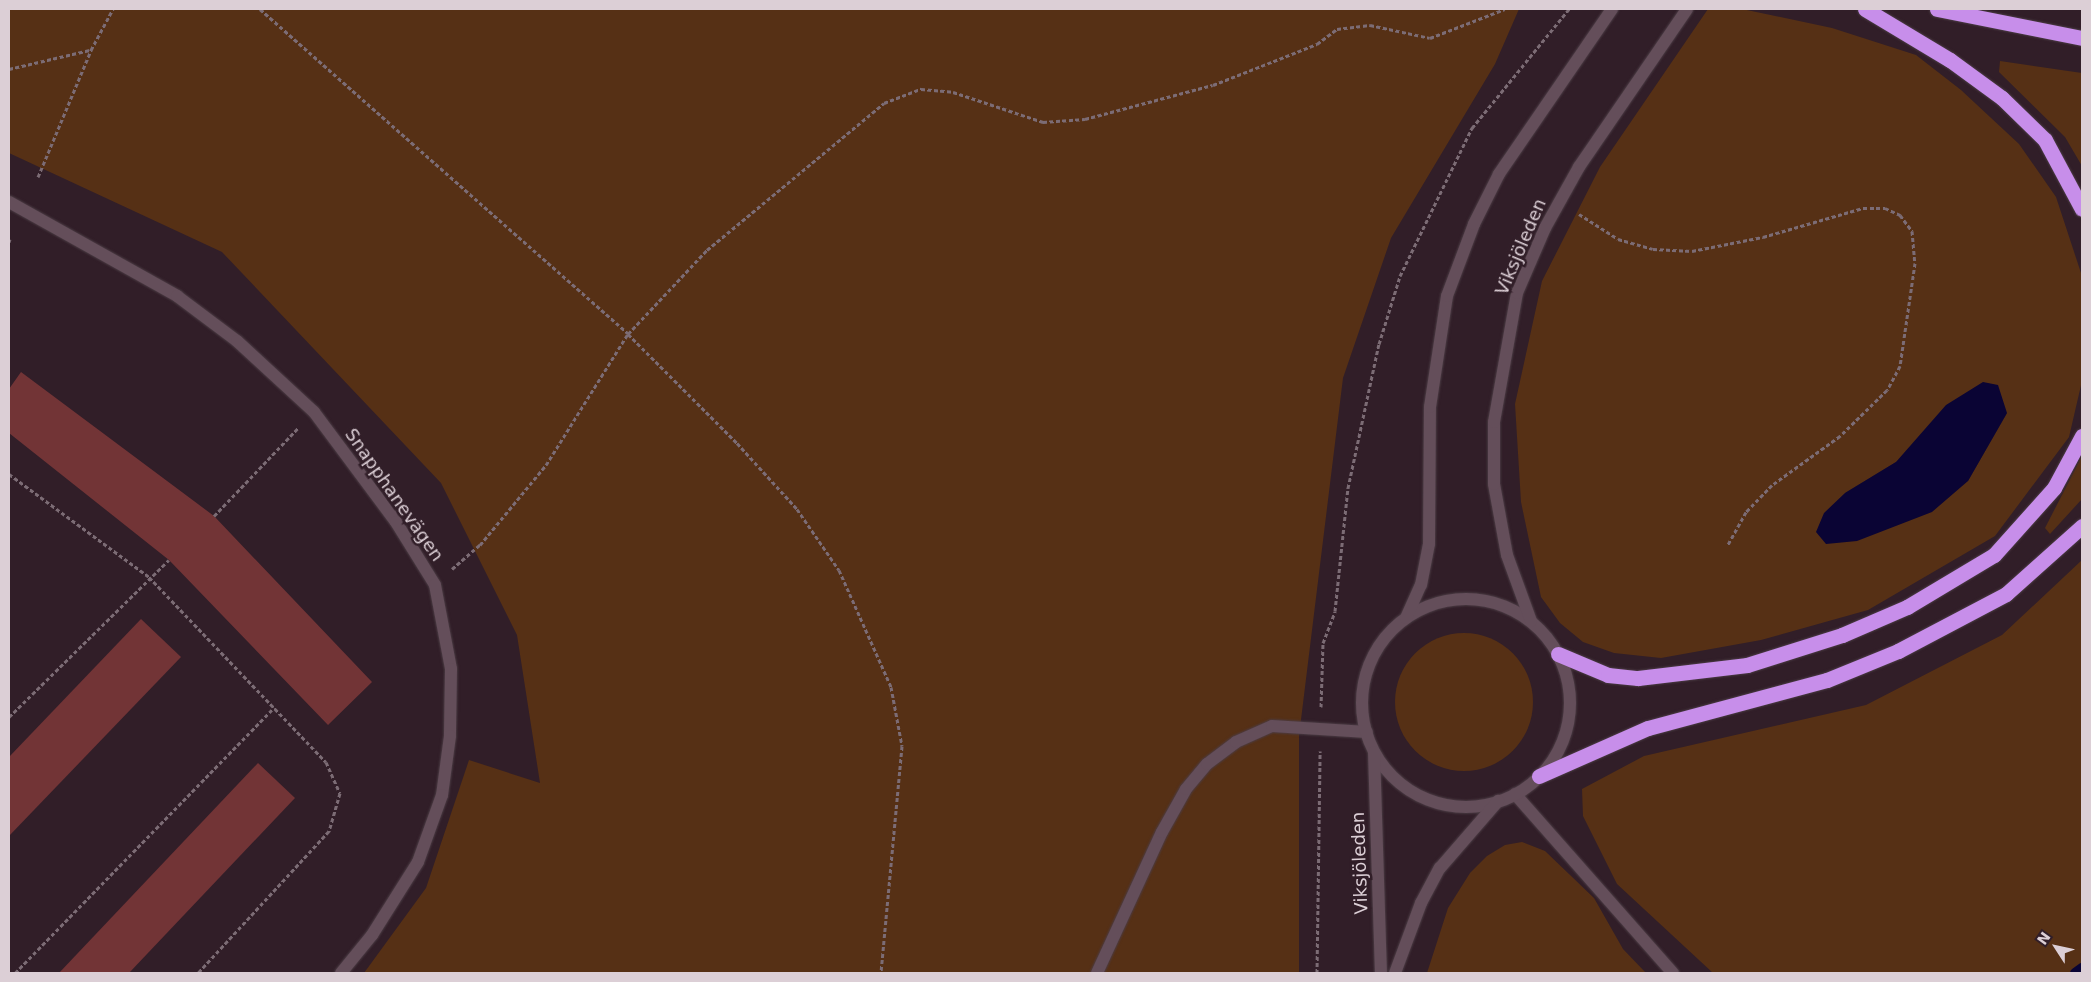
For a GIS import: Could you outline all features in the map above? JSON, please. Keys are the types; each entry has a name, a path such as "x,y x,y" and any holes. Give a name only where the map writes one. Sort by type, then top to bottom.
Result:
{"highway":[{"path":"1865,9 1950,60 2002,98 2045,140 2082,210"},
{"path":"1937,9 2082,38"},
{"path":"1558,654 1608,675 1638,678 1747,665 1842,635 1907,607 1994,555 2054,488 2082,436"},
{"path":"1539,776 1648,728 1827,680 1898,651 2006,594 2056,552 2082,526"}],"main road":[{"path":"1406,618 1421,585 1429,544 1430,407 1436,353 1447,296 1474,224 1499,174 1612,9"},
{"name":"Viksjöleden","path":"1530,621 1505,546 1494,484 1494,422 1517,293 1559,202 1578,167 1687,9"},
{"name":"Snapphanevägen","path":"9,202 178,296 237,341 314,412 396,522 434,585 451,670 450,736 442,796 418,862 372,935 341,973"},
{"path":"1469,598 1501,605 1530,621 1558,654 1569,690 1567,728 1552,762 1539,776 1515,794 1498,801 1463,807 1427,799 1397,780 1374,752 1362,710 1368,667 1384,640 1406,618 1436,603 1469,598"},
{"path":"1097,973 1162,832 1186,788 1207,764 1236,742 1272,726 1367,732"},
{"name":"Viksjöleden","path":"1374,752 1381,973"},
{"path":"1515,794 1673,973"},
{"path":"1394,973 1421,903 1440,868 1498,801"}],"path":[{"path":"38,177 91,50 113,9"},
{"path":"260,9 628,334 737,443 796,509 839,570 892,686 902,746 881,973"},
{"path":"434,585 480,545 546,465 628,334 707,250 841,136 884,103 921,88 953,92 1043,122 1085,119 1213,85 1317,44 1338,30 1370,25 1430,38 1504,9"},
{"path":"1321,676 1323,643 1335,611 1348,488 1359,431 1379,344 1400,276 1472,128 1569,9"},
{"path":"9,69 91,50"},
{"path":"1559,202 1618,239 1653,249 1692,251 1763,237 1863,208 1885,208 1900,215 1912,231 1915,263 1900,366 1887,390 1840,436 1772,485 1746,512 1728,545"},
{"path":"214,516 314,412"},
{"path":"9,474 149,577 326,762 340,793 329,831 198,973"},
{"path":"9,717 149,577 169,560"},
{"path":"15,973 274,708"},
{"path":"1316,973 1320,766"}],"shaded area":[{"path":"9,9 1519,9 1495,64 1391,238 1343,378 1299,736 1299,973 364,973 426,888 469,760 540,783 517,635 441,483 222,252 9,153"},
{"path":"1708,9 1742,9 1832,28 1916,55 1961,90 2019,144 2056,197 2082,276 2082,381 2069,437 1995,536 1868,610 1761,640 1661,658 1614,653 1583,642 1560,623 1541,597 1521,502 1515,404 1542,281 1600,167","holes":["2007,413 1968,481 1845,493 1896,462"]},
{"path":"2000,61 2082,73 2082,166 2065,137 1999,72"},
{"path":"1983,382 1998,385 2007,413 1968,481 1932,512 1857,541 1826,544 1816,532 1824,513 1845,493 1896,462 1946,405"},
{"path":"2082,456 2082,499 2050,534 2045,528"},
{"path":"2082,560 2082,973 1713,973 1617,884 1583,816 1582,789 1644,756 1866,705 2002,635"},
{"path":"1464,633 1490,639 1513,653 1527,676 1533,702 1527,728 1513,751 1490,765 1464,771 1438,765 1415,751 1401,728 1395,702 1401,676 1415,653 1438,639"},
{"path":"1522,842 1545,851 1594,898 1623,949 1646,973 1427,973 1448,908 1470,873 1487,856 1505,845"}],"building":[{"path":"21,372 214,516 372,682 328,725 169,560 9,433 9,389"},
{"path":"141,619 181,657 9,836 9,757"},
{"path":"258,763 295,798 129,973 59,973"}],"waterway":[{"path":"2075,973 2082,968"}]}
